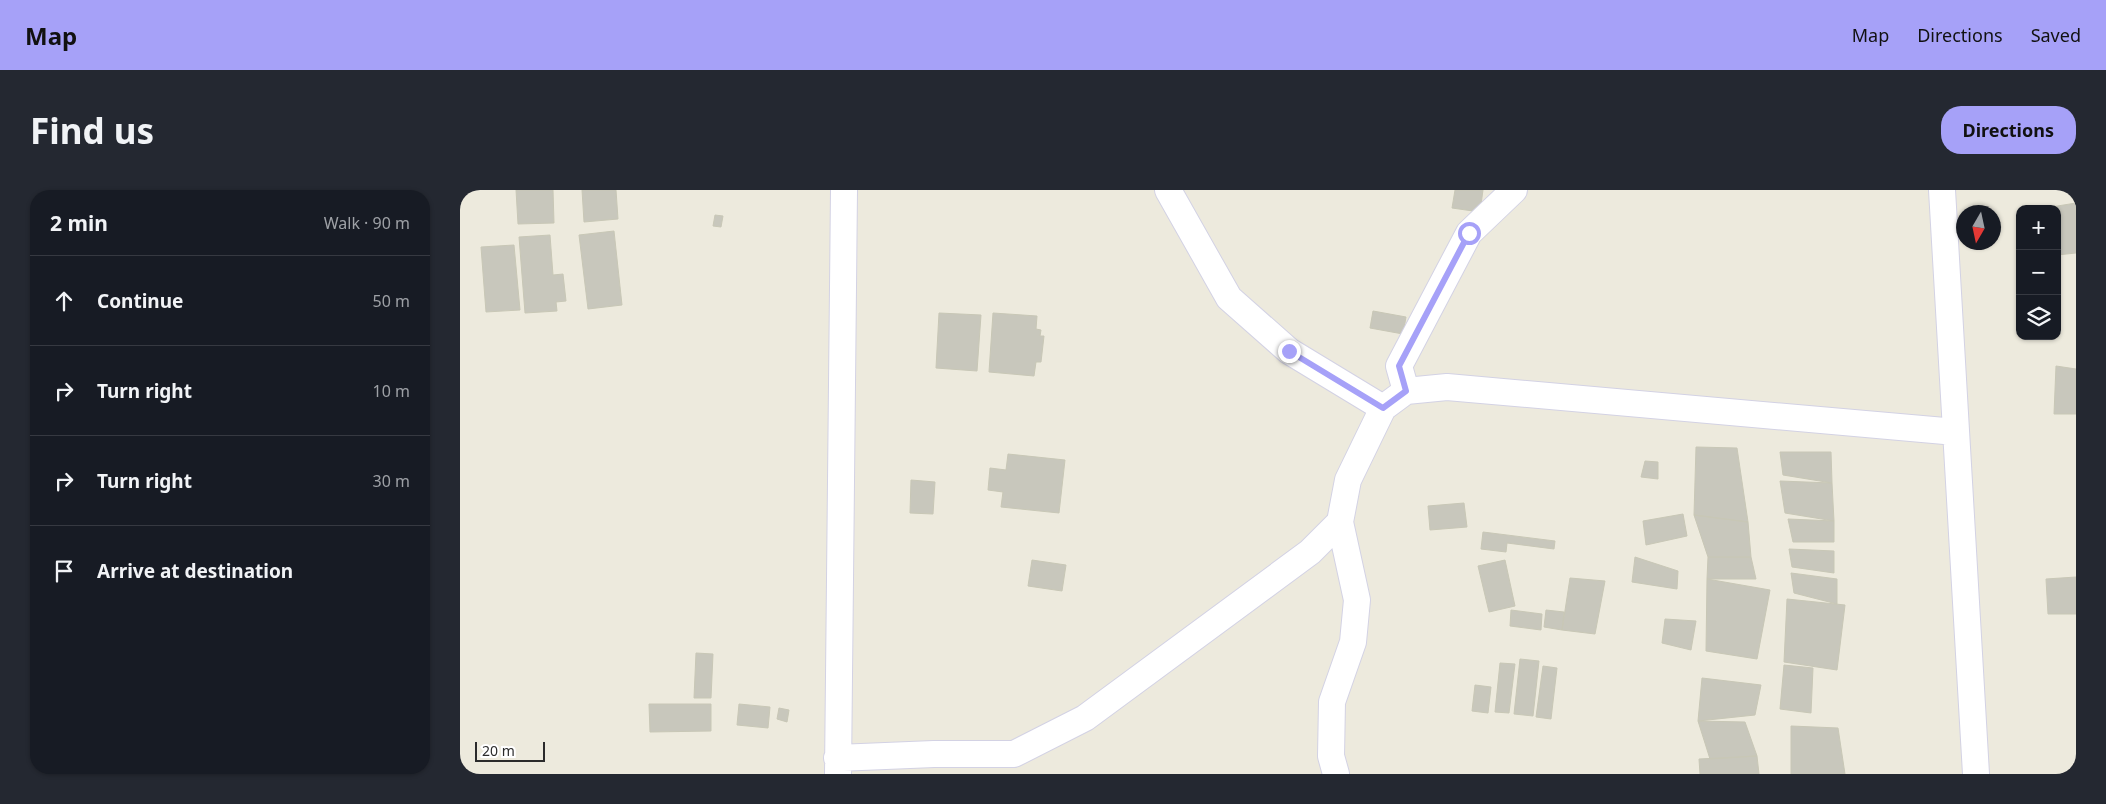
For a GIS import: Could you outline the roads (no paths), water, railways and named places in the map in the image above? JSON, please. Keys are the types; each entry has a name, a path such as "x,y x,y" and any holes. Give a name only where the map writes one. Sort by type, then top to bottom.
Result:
{"street":[{"path":"844,190 838,766 934,754 1014,754 1084,718 1310,552 1340,522"},
{"path":"1168,190 1229,298 1289,351 1383,408"},
{"path":"1406,391 1399,366 1469,233 1514,190"},
{"path":"1942,190 1976,774"},
{"path":"1336,774 1331,756 1332,702 1353,642 1357,600 1340,522 1348,480 1383,408 1406,391 1447,387 1956,432"}]}
